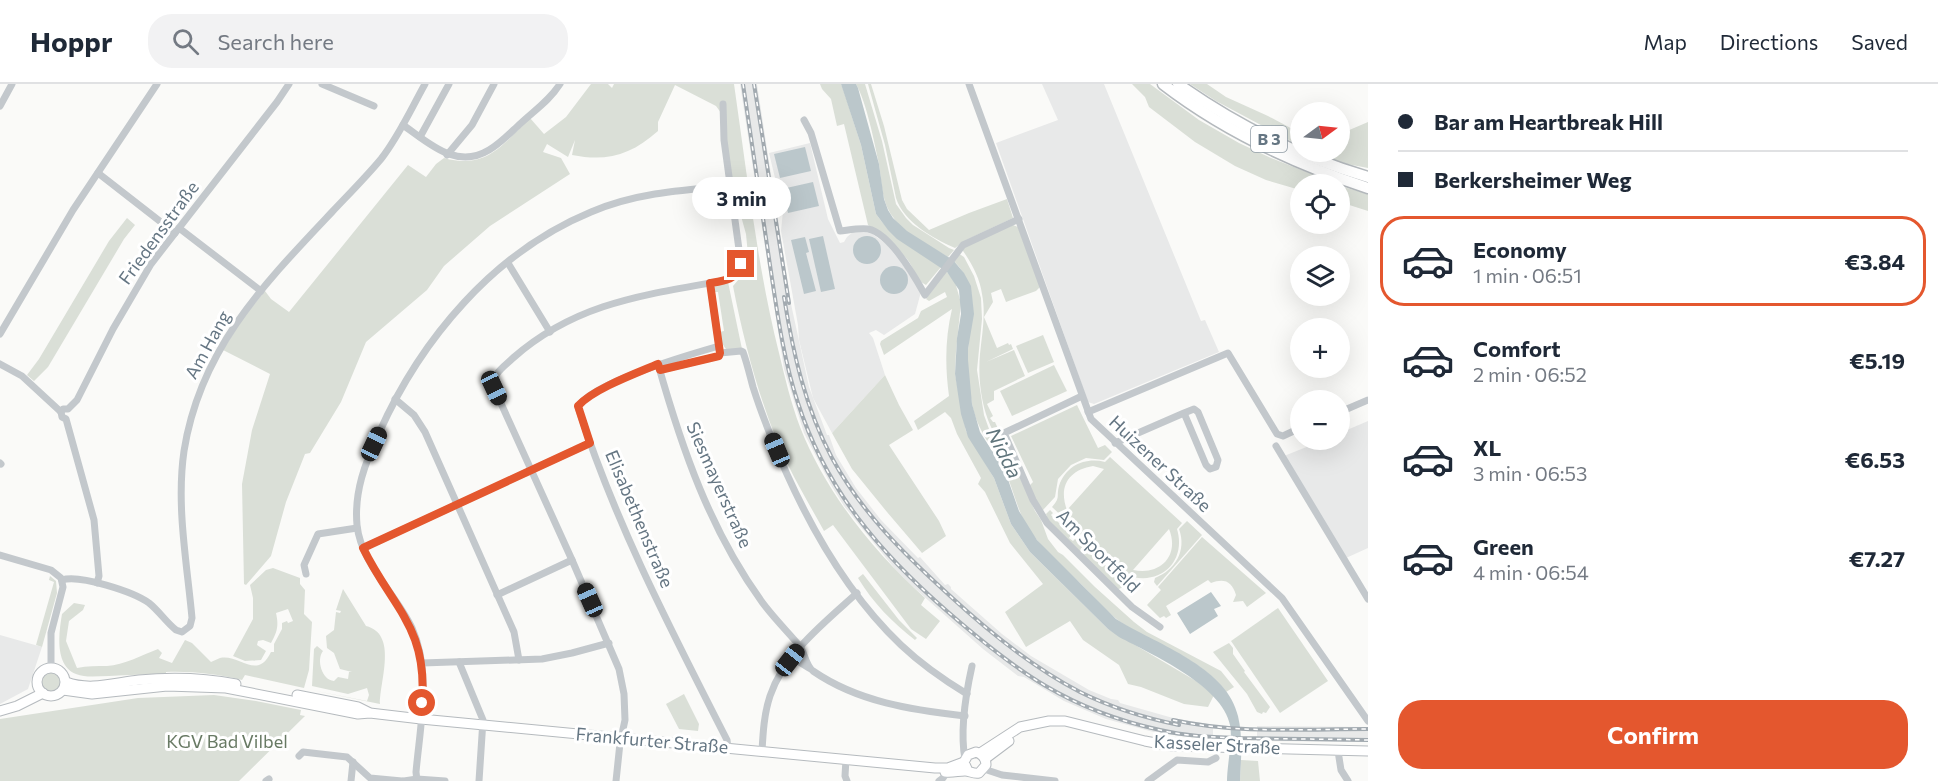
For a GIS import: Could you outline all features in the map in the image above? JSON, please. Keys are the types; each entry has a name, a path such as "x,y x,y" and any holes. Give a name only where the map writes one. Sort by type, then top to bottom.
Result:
{"highway":[{"name":"B 3","path":"1163,84 1213,118 1261,145 1320,171 1368,188"},
{"name":"B 3","path":"1178,84 1217,110 1265,137 1310,157 1368,177"}],"main road":[{"name":"Frankfurter Straße","path":"51,668 39,675 37,681 41,690 52,696 64,686 93,694 167,686 226,688 358,714 370,712 421,719 935,768 948,768 974,761"},
{"path":"51,668 62,672 64,686"},
{"name":"Frankfurter Straße","path":"0,710 41,690"},
{"name":"Kasseler Straße","path":"974,761 1033,724 1049,721 1065,721 1160,744 1368,751"},
{"name":"Frankfurter Straße","path":"935,768 947,772 974,761"}],"street":[{"path":"0,106 12,84"},
{"path":"0,334 73,210 157,84"},
{"name":"Friedensstraße","path":"65,410 78,397 126,305 151,264 278,102 287,84"},
{"path":"322,84 374,106"},
{"name":"Am Hang","path":"97,583 141,598 176,630 182,632 190,626 192,618 181,494 184,452 190,421 205,378 229,332 261,291 381,160 403,125 424,84"},
{"path":"420,137 449,84"},
{"path":"447,155 472,125 494,84"},
{"path":"403,125 447,155 466,158 488,151 548,100 560,84"},
{"name":"Huizener Straße","path":"969,84 1082,396 1095,424 1282,598 1367,721"},
{"path":"616,781 625,714 623,688 616,662 494,388 494,382 498,372 521,352 579,316 649,293 730,279 736,275 740,267 740,253 729,186 723,132 723,104"},
{"path":"804,120 811,133 840,231 868,229 880,235 905,261 925,295 955,253 966,243 1019,219"},
{"path":"98,173 261,291"},
{"path":"417,780 423,690 422,663 417,641 409,623 363,548 357,528 356,506 362,474 395,399 436,335 476,291 508,263 560,227 609,205 662,193 729,186"},
{"path":"508,263 550,332"},
{"path":"710,283 720,350"},
{"name":"Elisabethenstraße","path":"728,748 727,740 676,639 611,497 578,408 580,404 608,387 659,367 720,350 741,351 758,403 791,483 823,542 857,593"},
{"path":"1088,412 1228,353 1277,434 1283,436 1290,433"},
{"path":"0,364 22,376 65,410 62,417 66,419 94,520 99,576 97,583 77,579 62,580"},
{"name":"Siesmayerstraße","path":"659,367 683,447 696,481 721,533 761,600 801,646 810,669"},
{"name":"Am Sportfeld","path":"1082,396 1004,433 1033,500 1047,523 1132,607 1160,627"},
{"path":"395,399 414,415 422,426 515,636 519,660"},
{"path":"1350,408 1368,400"},
{"path":"1115,443 1193,409 1197,410 1218,460 1216,467 1210,469 1206,465 1184,413"},
{"path":"363,548 590,443"},
{"path":"1276,446 1368,599"},
{"path":"306,574 304,566 318,534 357,528"},
{"path":"0,555 51,570 62,580 62,592 51,633 51,668"},
{"path":"497,595 572,560"},
{"path":"762,751 770,696 780,676 801,646 857,593 884,628 912,655 967,694"},
{"path":"422,663 519,660 564,655 609,643"},
{"path":"790,660 796,660 845,689 875,700 965,716"},
{"path":"459,662 482,717 479,781"},
{"path":"972,666 964,732 974,761"},
{"path":"1338,751 1341,770 1348,781"},
{"path":"299,756 303,752 347,757 370,778"},
{"path":"1148,781 1177,760 1208,762 1216,758"},
{"path":"846,759 847,781"},
{"name":"Frankfurter Straße","path":"974,761 1002,775 1055,781"},
{"path":"353,762 351,779 445,781"},
{"path":"939,781 947,772"}],"shaded area":[{"path":"740,84 757,84 791,304 809,387 836,455 856,488 881,520 918,558 920,557 945,585 948,584 1002,634 1031,656 1089,690 1118,700 1120,703 1173,718 1213,725 1213,740 1157,733 1106,719 1064,701 1024,677 1018,676 983,649 911,585 895,569 844,506 804,433 784,369"},
{"path":"841,84 856,84 858,88 879,164 884,199 893,218 907,231 953,260 971,286 974,314 968,360 972,404 980,432 1005,471 1019,511 1037,540 1116,619 1192,661 1221,685 1232,700 1240,724 1240,781 1227,781 1230,725 1225,711 1214,697 1184,673 1108,629 1030,552 1011,524 994,478 968,437 961,414 955,374 961,314 959,290 947,272 897,239 876,214 861,145"},
{"path":"1042,84 1104,84 1201,321 1205,320 1219,352 1094,404 1088,402 996,143 1058,120"},
{"path":"810,143 828,219 840,243 844,242 853,232 871,233 886,244 921,292 915,314 884,335 876,330 869,333 873,338 885,375 832,433 813,398 799,340 781,231 783,211 769,153"},
{"path":"805,147 811,171 780,178 774,154"},
{"path":"813,182 819,206 788,213 782,189"},
{"path":"823,236 835,289 821,292 809,239"},
{"path":"867,236 877,240 881,250 877,260 867,264 857,260 853,250 857,240"},
{"path":"805,237 809,252 806,253 816,291 804,294 791,240"},
{"path":"894,266 904,270 908,280 904,290 894,294 884,290 880,280 884,270"},
{"path":"1368,421 1368,548 1346,558 1284,456 1299,450 1350,450 1350,429"},
{"path":"1211,592 1221,606 1214,609 1218,616 1190,634 1177,613"},
{"path":"0,635 42,647 28,689 0,704"},
{"path":"1257,726 1368,727 1368,742 1257,741"}],"green space":[{"path":"591,84 608,84 612,88 614,84 734,84 753,219 771,320 800,427 837,498 869,541 925,598 921,605 940,621 926,639 911,629 833,525 824,531 782,453 757,384 733,286 745,272 748,255 746,234 731,180 724,117 716,106 675,85 658,122 658,131 628,151 596,158 572,155 575,140 568,157 547,144 543,152 561,158 570,174 490,226 444,266 427,290 366,342 341,402 310,453 305,454 286,502 271,556 246,585 244,584 242,484 252,430 270,374 223,350 243,318 265,291 271,299 289,312 408,165 426,177 444,158 472,161 483,158 502,146 530,118 544,134 566,117"},
{"path":"820,84 841,84 861,145 876,214 897,237 941,267 926,285 919,280 909,262 898,249 868,225 844,124 837,126 831,99"},
{"path":"856,84 865,84 882,141 896,204 913,225 954,250 948,257 911,235 889,211 884,198 870,123"},
{"path":"868,84 871,84 884,126 902,200 907,209 929,230 1007,199 1013,218 966,240 955,248 928,234 912,222 905,215 896,198 885,145"},
{"path":"1132,84 1150,84 1199,120 1239,143 1312,174 1290,174 1290,187 1266,180 1235,166 1195,142 1149,107 1145,97"},
{"path":"1190,84 1207,84 1226,97 1290,128 1290,141 1216,101"},
{"path":"1368,122 1368,168 1342,162 1350,162 1350,130"},
{"path":"1350,189 1368,194 1368,211 1350,205"},
{"path":"127,218 135,225 124,239 48,367 34,381 27,375 39,359 109,241"},
{"path":"1013,225 1018,227 1040,287 1036,291 1006,302 1001,289 991,293 993,302 984,317 997,348 1008,343 1013,349 986,362 1014,350 1025,376 994,391 994,400 987,404 993,416 990,418 995,422 1009,453 994,432 984,407 979,367 984,309 981,288 972,264 961,248"},
{"path":"958,253 964,257 974,276 981,298 982,319 977,370 984,415 1000,447 1013,462 1048,539 1058,552 1095,587 1147,632 1221,671 1234,687 1226,692 1205,671 1192,662 1138,633 1113,616 1044,548 1026,524 1007,476 982,431 972,404 968,377 971,292 962,271 953,260"},
{"path":"946,271 955,282 961,303 955,374 966,431 994,478 1011,524 1030,552 1108,629 1196,681 1214,695 1208,707 1184,704 1128,684 1119,665 1083,640 1070,621 1026,647 1005,612 1043,584 1010,543 985,492 978,484 981,478 951,418 945,412 918,430 914,421 949,396 946,352 952,309 884,355 880,344 881,341 918,318 921,311 947,297 945,292 929,301 926,299"},
{"path":"728,282 742,349 726,349 721,342 719,332 724,331 718,292 713,292 713,288"},
{"path":"1043,335 1054,362 1028,373 1016,346"},
{"path":"1054,365 1067,391 1012,416 1000,391"},
{"path":"885,375 913,430 889,445 939,521 946,536 922,553 852,469 832,433"},
{"path":"1077,405 1098,448 1105,445 1112,452 1104,460 1086,458 1071,465 1058,479 1055,497 1043,510 1040,509 1029,486 1033,482 1011,436"},
{"path":"1110,457 1182,523 1177,529 1179,540 1175,559 1163,573 1154,577 1133,577 1130,580 1052,507 1066,473 1084,462 1105,462","holes":["1093,466 1104,469 1067,510 1064,494 1068,480 1078,471","1169,529 1172,548 1165,562 1152,570 1133,570"]},
{"path":"1050,510 1053,513 1051,515 1071,535 1069,538 1073,541 1075,539 1097,560 1099,559 1124,583 1123,587 1117,590 1048,520 1046,514"},
{"path":"1187,521 1202,535 1157,586 1154,582 1155,578 1168,570 1178,559 1181,545 1179,529"},
{"path":"1202,537 1266,593 1247,607 1243,601 1233,602 1236,595 1230,584 1224,581 1211,583 1208,580 1166,606 1171,615 1160,618 1147,605 1161,590 1158,587"},
{"path":"273,568 300,578 300,584 305,590 304,614 312,622 309,670 304,688 245,675 242,680 185,672 84,676 69,670 64,663 60,647 62,614 74,603 85,605 83,610 69,621 66,641 77,668 120,664 158,649 162,653 159,658 172,663 185,640 192,643 211,662 227,658 254,666 260,665 271,652 274,652 274,644 282,629 282,623 293,621 288,609 276,613 277,629 271,643 258,641 257,645 266,651 261,660 245,661 233,656 253,619 253,598 250,585 266,570"},
{"path":"863,574 899,620 917,638 915,640 870,596 858,578"},
{"path":"50,576 56,581 57,593 42,647 36,645 54,582 49,580"},
{"path":"343,589 366,626 376,631 382,638 385,659 380,704 311,690 367,701 369,695 367,688 348,694 312,686 314,649 317,646 323,651 320,659 321,669 330,680 334,681 338,677 348,679 349,672 352,672 340,669 334,653 327,648 326,636 334,630 336,612 341,611 336,610"},
{"path":"1278,608 1328,681 1280,713 1231,641"},
{"path":"1229,643 1244,672 1270,707 1266,713 1257,712 1247,694 1213,652"},
{"path":"52,671 60,674 63,682 60,690 52,693 44,690 41,682 44,674"},
{"path":"684,694 699,724 698,731 679,729 666,704"},
{"name":"KGV Bad Vilbel","path":"214,695 301,710 300,715 305,716 239,781 0,781 0,719 138,698"},
{"path":"1241,760 1258,761 1260,781 1240,781"}],"railway":[{"path":"743,84 784,352 798,403 810,435 840,492 858,518 900,567 923,590 997,653 1046,686 1098,712 1128,722 1188,735 1368,740"},
{"path":"754,84 789,303"},
{"path":"784,297 801,379 814,419 844,478 884,531 964,609 1011,648 1045,672 1080,692 1116,708 1179,725"},
{"path":"1173,720 1246,729 1368,729"}],"route":[{"path":"422,703 422,663 415,635 363,548 590,443 578,406 608,387 658,364 660,370 719,356 710,283 730,279 739,271 741,264"}],"water label":[{"name":"Nidda","path":"1004,453"}]}
